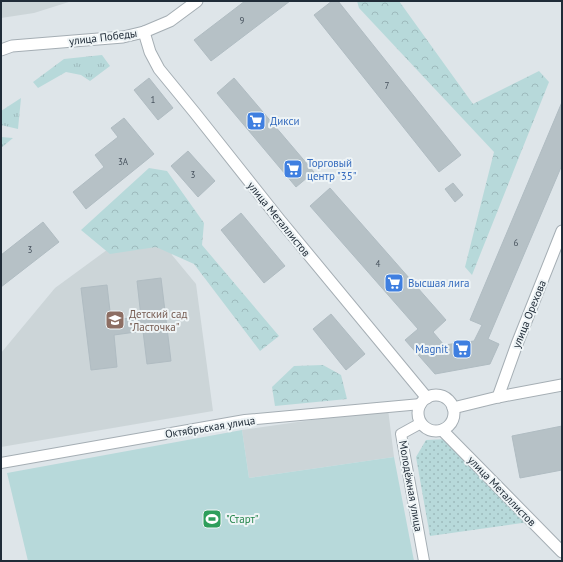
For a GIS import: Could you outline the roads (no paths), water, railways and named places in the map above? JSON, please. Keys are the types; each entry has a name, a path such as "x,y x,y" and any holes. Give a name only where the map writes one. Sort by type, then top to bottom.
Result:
{"street":[{"name":"улица Победы","path":"1,50 12,46 123,38 144,32 170,21 197,1"},
{"name":"улица Металлистов","path":"144,32 150,52 159,69 424,401"},
{"name":"улица Орехова","path":"498,397 517,344 562,231"},
{"path":"453,408 498,397 562,385"},
{"path":"432,396 447,399 453,408 454,414 451,424 447,428 436,432 425,427 421,423 418,413 424,401 432,396"},
{"name":"Октябрьская улица","path":"1,463 246,420 424,401"},
{"name":"Молодёжная улица","path":"421,423 401,434 424,561"},
{"name":"улица Металлистов","path":"442,430 561,550"}],"place":[{"name":"Дикси","path":"256,121"},
{"name":"Торговый центр \"35\"","path":"293,169"},
{"name":"Высшая лига","path":"394,283"},
{"name":"Детский сад \"Ласточка\"","path":"115,320"},
{"name":"Magnit","path":"462,349"},
{"name":"\"Старт\"","path":"212,519"}]}
